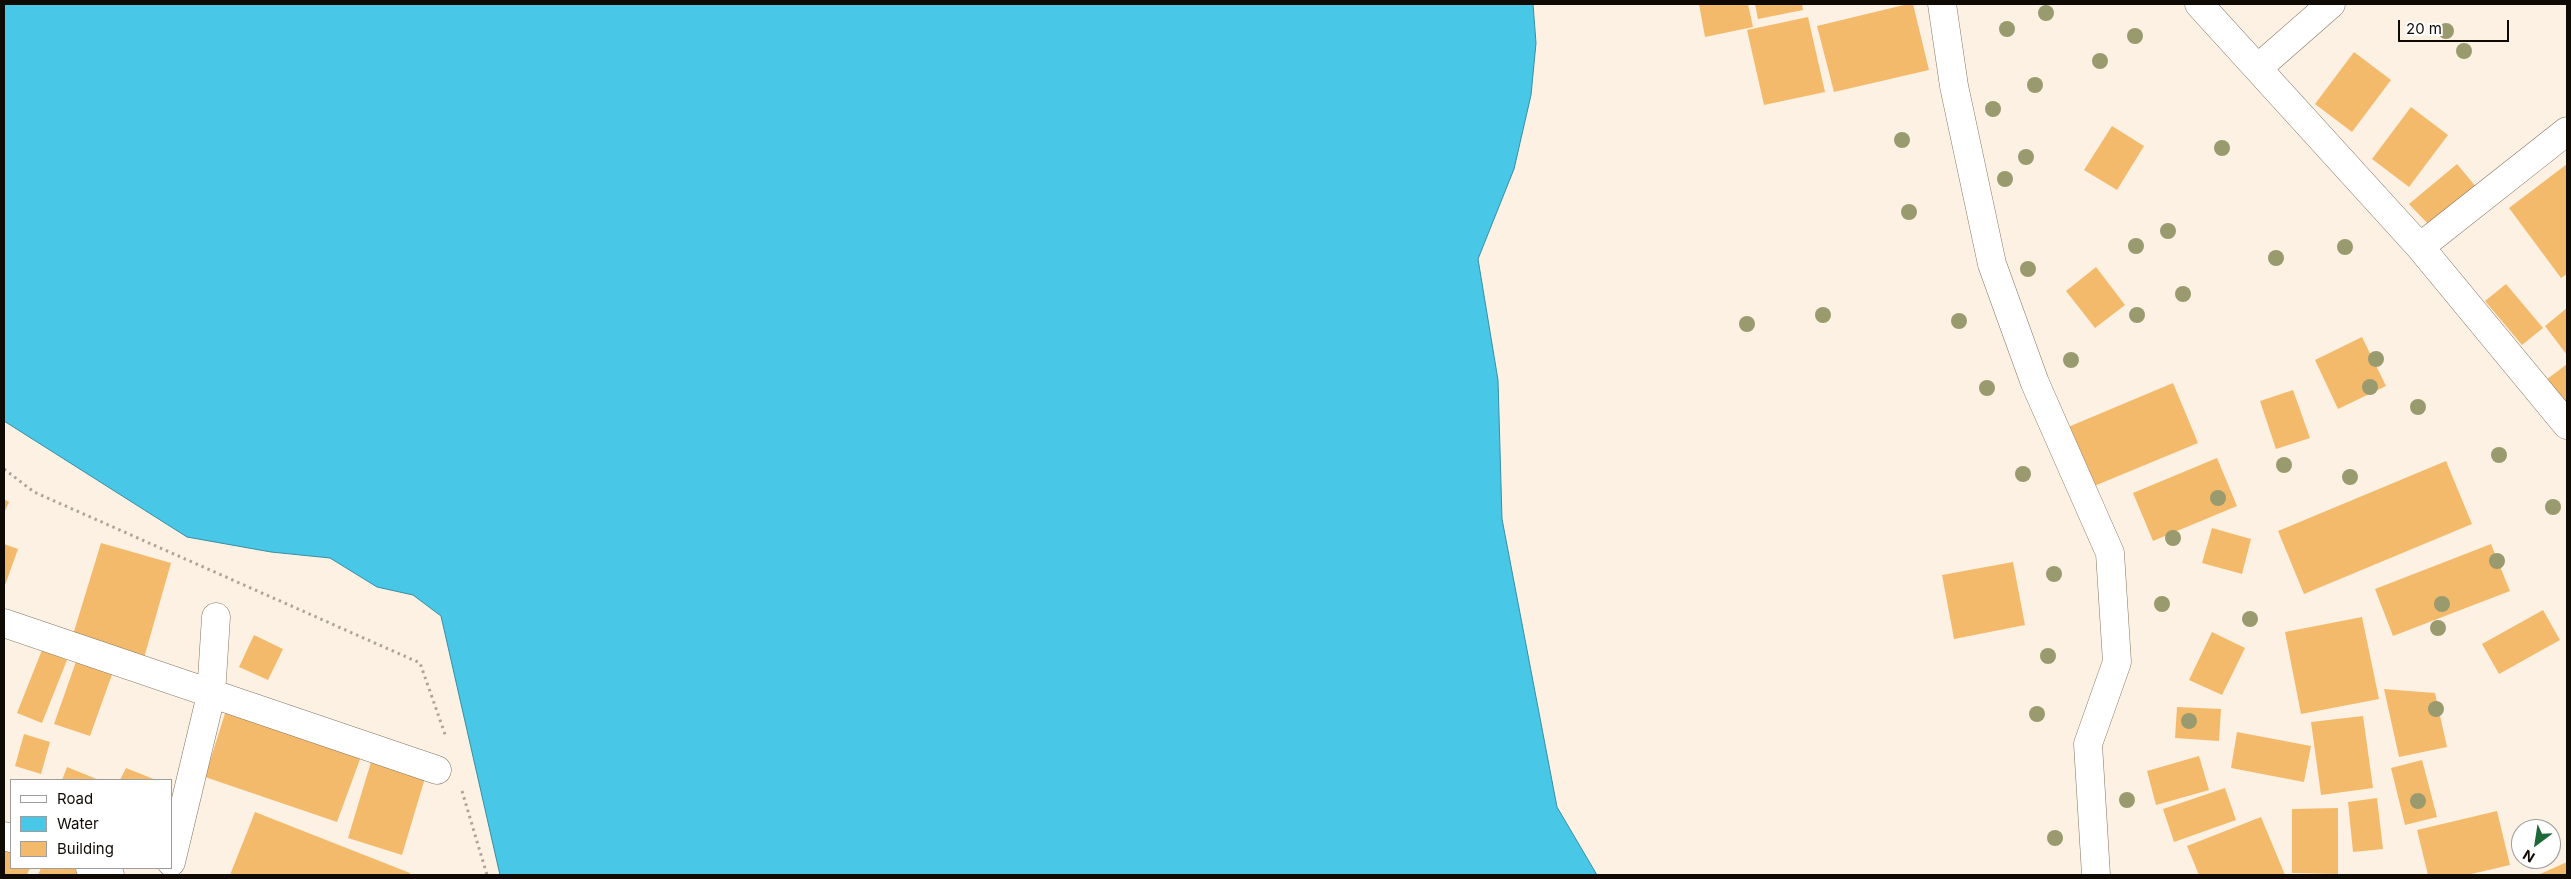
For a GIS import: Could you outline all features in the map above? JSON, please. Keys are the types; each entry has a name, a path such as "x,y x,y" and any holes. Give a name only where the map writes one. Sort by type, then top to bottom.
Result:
{"street":[{"path":"1942,4 1954,86 1992,264 2034,383 2110,553 2117,662 2088,744 2096,875"},
{"path":"2199,4 2420,247 2567,425"},
{"path":"2258,68 2331,4"},
{"path":"2420,247 2567,131"},
{"path":"172,858 212,695 216,617"},
{"path":"4,623 437,770"},
{"path":"93,869 110,875"}],"path":[{"path":"4,469 34,492 420,663 449,746"},
{"path":"460,783 487,875"}],"water":[{"path":"4,4 1533,4 1536,43 1531,95 1514,169 1478,259 1498,380 1502,519 1557,807 1597,875 500,875 441,616 413,595 377,587 330,558 271,552 187,537 4,421"}],"building":[{"path":"1699,4 1748,4 1753,27 1705,37"},
{"path":"1755,4 1802,4 1803,10 1758,19"},
{"path":"1913,4 1929,70 1834,92 1817,26"},
{"path":"1808,17 1825,92 1764,105 1747,30"},
{"path":"2354,52 2391,80 2352,132 2315,104"},
{"path":"2411,107 2448,135 2409,187 2372,159"},
{"path":"2112,126 2144,146 2117,190 2084,170"},
{"path":"2457,164 2477,188 2429,225 2409,204"},
{"path":"2567,164 2567,274 2561,278 2509,208"},
{"path":"2096,267 2125,305 2095,328 2066,291"},
{"path":"2506,284 2543,328 2522,345 2485,301"},
{"path":"2567,308 2567,355 2545,326"},
{"path":"2362,337 2386,386 2338,409 2315,360"},
{"path":"2567,364 2567,409 2546,380"},
{"path":"2173,383 2198,443 2087,489 2061,430"},
{"path":"2293,390 2310,438 2276,449 2260,401"},
{"path":"2217,458 2237,506 2153,541 2133,493"},
{"path":"2446,461 2472,524 2304,594 2278,531"},
{"path":"4,499 9,502 4,513"},
{"path":"2212,528 2251,539 2242,574 2202,563"},
{"path":"101,543 171,563 144,658 72,638"},
{"path":"4,544 18,549 4,588"},
{"path":"2491,544 2510,591 2393,636 2375,589"},
{"path":"2013,562 2025,625 1954,639 1942,575"},
{"path":"2543,610 2560,640 2499,674 2482,644"},
{"path":"2362,617 2379,699 2301,714 2285,632"},
{"path":"2212,632 2245,648 2222,695 2189,680"},
{"path":"254,635 283,649 268,680 239,667"},
{"path":"42,650 67,660 42,723 17,713"},
{"path":"78,656 114,669 90,736 54,724"},
{"path":"2384,689 2435,693 2447,747 2399,757"},
{"path":"2177,707 2221,709 2219,741 2175,738"},
{"path":"226,710 363,751 337,822 205,777"},
{"path":"2363,716 2373,788 2321,795 2311,722"},
{"path":"2237,732 2311,746 2304,782 2231,768"},
{"path":"24,734 50,742 41,774 15,766"},
{"path":"2199,756 2209,790 2156,805 2147,771"},
{"path":"2422,760 2437,817 2405,825 2391,768"},
{"path":"371,762 425,778 402,855 348,838"},
{"path":"67,767 97,779 62,779"},
{"path":"126,768 154,779 120,779"},
{"path":"2225,788 2236,820 2174,842 2163,809"},
{"path":"2377,798 2383,849 2353,852 2348,802"},
{"path":"2338,808 2338,874 2292,873 2292,809"},
{"path":"2497,811 2510,865 2467,875 2428,875 2417,830"},
{"path":"255,812 410,873 410,875 230,875"},
{"path":"2261,817 2285,875 2199,875 2187,846"},
{"path":"4,847 10,850 10,869 30,869 27,875 4,875"},
{"path":"2567,862 2567,875 2538,875 2551,869 2561,869 2561,865"},
{"path":"41,869 75,869 91,875 38,875"}]}
